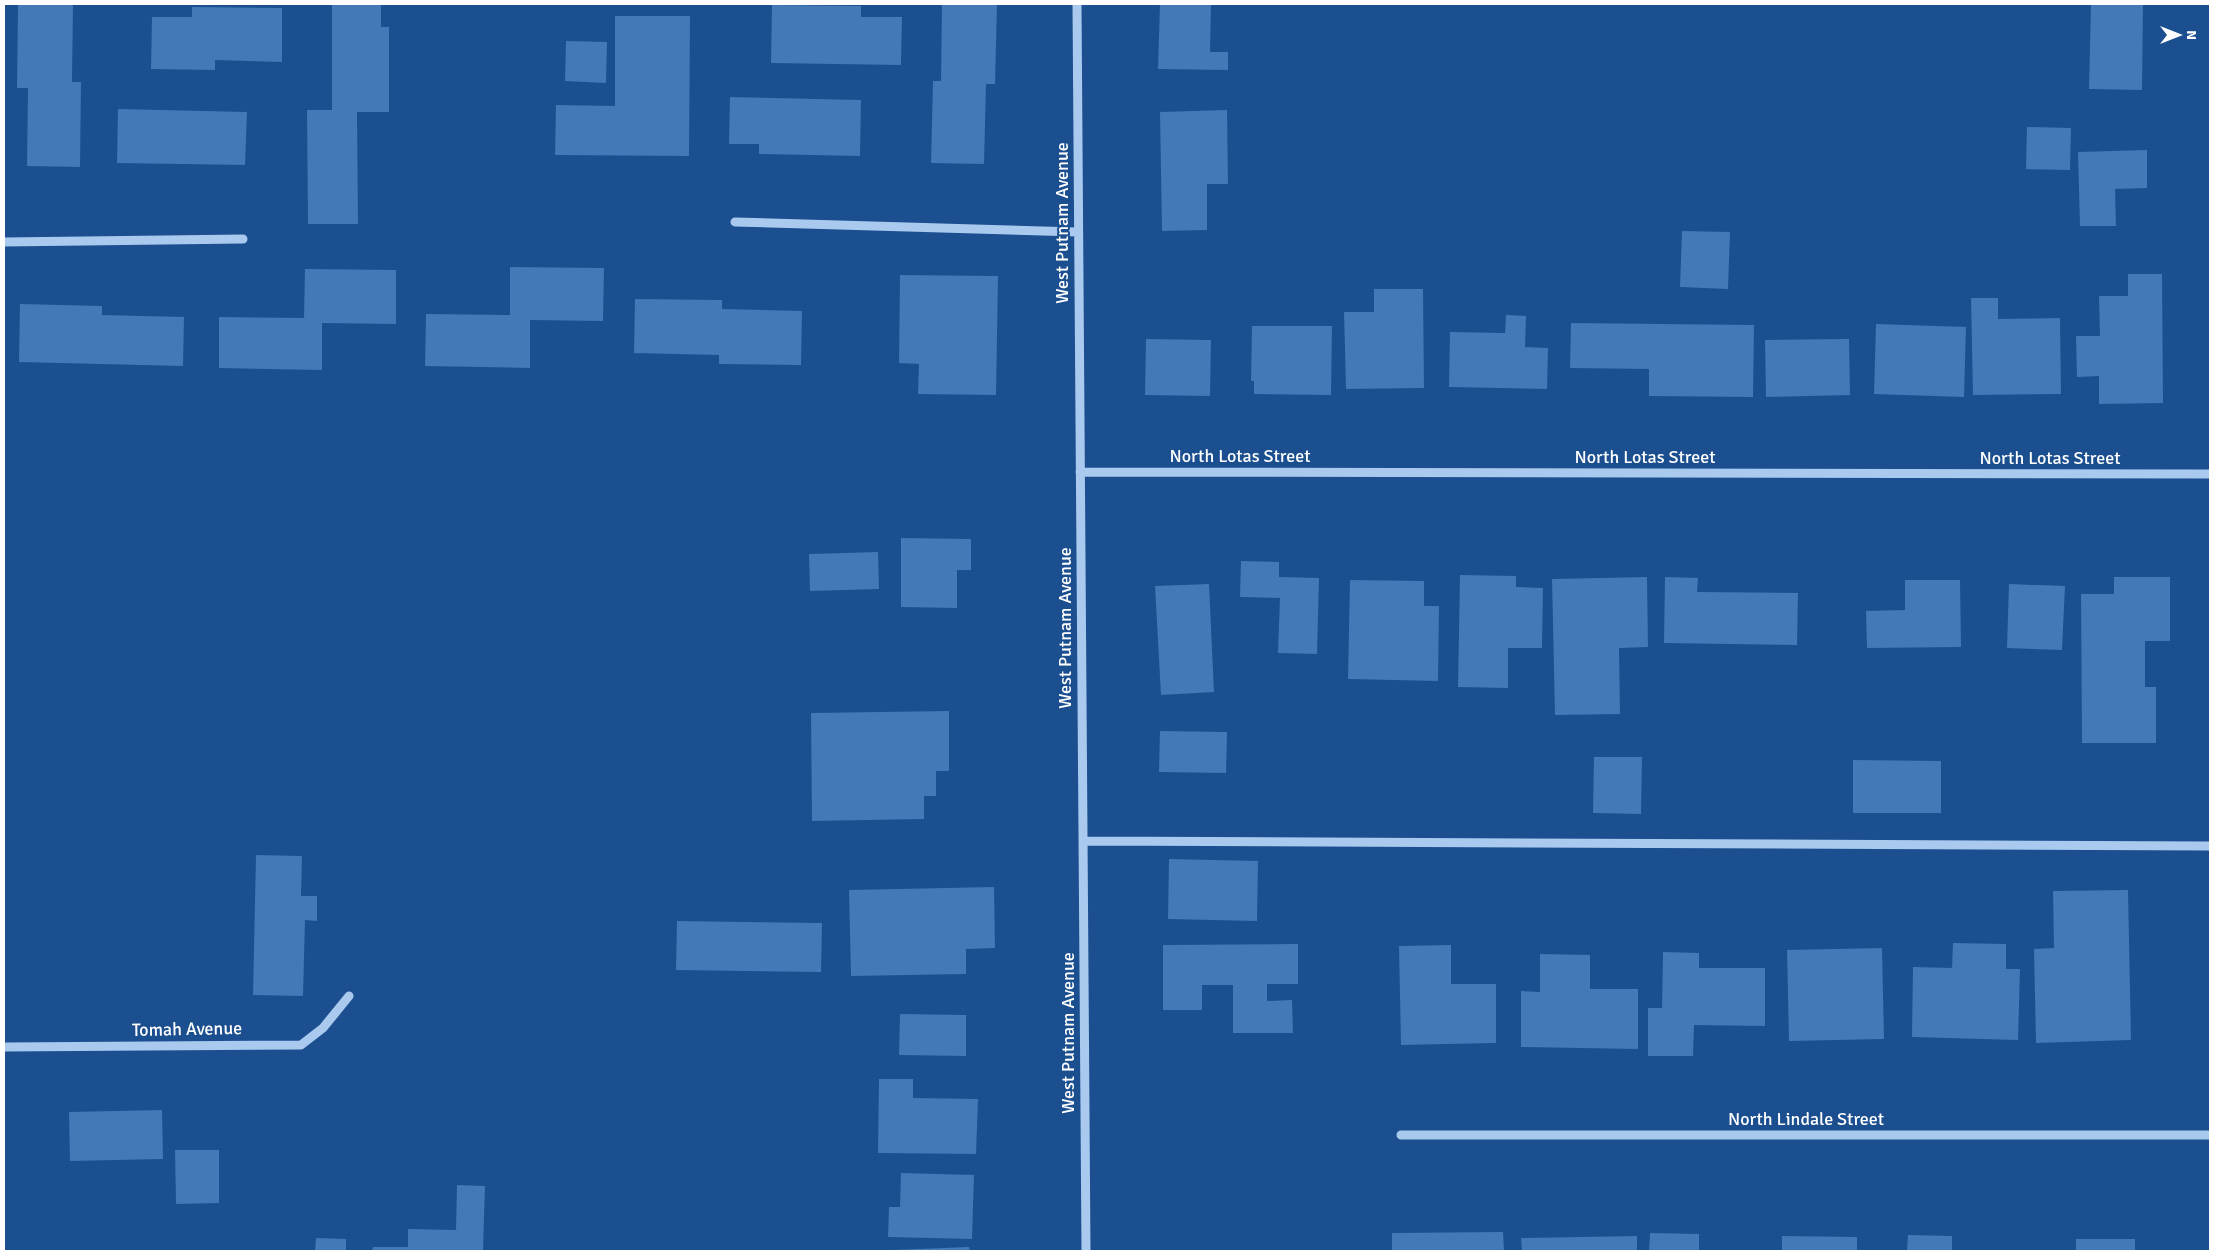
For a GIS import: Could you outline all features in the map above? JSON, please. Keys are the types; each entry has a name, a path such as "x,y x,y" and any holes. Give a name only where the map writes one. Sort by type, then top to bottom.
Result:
{"street":[{"name":"West Putnam Avenue","path":"1077,4 1086,1251"},
{"path":"735,222 1078,232"},
{"path":"4,242 243,239"},
{"name":"North Lotas Street","path":"1080,472 2210,474"},
{"path":"1083,841 2210,846"},
{"name":"Tomah Avenue","path":"4,1048 301,1044 323,1028 349,996"},
{"name":"North Lindale Street","path":"1401,1135 2210,1135"}],"building":[{"path":"18,4 73,4 72,82 81,82 80,167 27,166 28,88 17,88"},
{"path":"332,4 381,4 381,27 389,27 389,112 357,112 358,224 308,224 307,110 332,110"},
{"path":"942,4 997,4 995,84 986,84 984,164 931,163 933,81 941,81"},
{"path":"1160,4 1211,4 1210,52 1228,52 1228,70 1158,69"},
{"path":"2091,4 2143,4 2142,90 2089,89"},
{"path":"772,5 861,6 861,17 902,17 901,65 771,63"},
{"path":"192,7 282,8 282,62 215,60 215,70 151,69 152,17 192,17"},
{"path":"615,16 690,16 689,156 555,155 556,105 615,106"},
{"path":"566,41 607,42 606,83 565,81"},
{"path":"730,97 861,100 860,156 759,154 759,144 729,144"},
{"path":"118,109 247,112 245,165 117,163"},
{"path":"1227,110 1228,184 1207,184 1207,230 1162,231 1160,112"},
{"path":"2027,127 2071,128 2070,170 2026,169"},
{"path":"2147,150 2147,188 2115,189 2116,226 2080,226 2078,152"},
{"path":"1682,231 1730,232 1728,289 1680,287"},
{"path":"510,267 604,268 603,321 530,320 530,368 425,366 426,314 510,315"},
{"path":"305,269 396,270 396,324 322,323 322,370 219,368 219,317 304,318"},
{"path":"2128,274 2162,274 2163,403 2099,404 2099,376 2077,377 2076,336 2100,336 2099,296 2128,296"},
{"path":"900,275 998,276 996,395 918,394 919,364 899,363"},
{"path":"1374,289 1423,289 1424,388 1346,389 1344,312 1374,312"},
{"path":"1971,298 1998,298 1998,319 2060,318 2061,394 1973,395"},
{"path":"635,299 722,300 722,309 802,311 801,365 719,364 719,355 634,353"},
{"path":"20,304 102,306 102,315 184,317 183,366 19,362"},
{"path":"1506,315 1526,316 1525,347 1548,348 1547,389 1449,387 1450,332 1505,333"},
{"path":"1571,323 1754,325 1753,397 1649,396 1649,369 1570,368"},
{"path":"1876,324 1966,327 1964,397 1874,394"},
{"path":"1252,326 1332,326 1331,395 1254,394 1254,381 1251,381"},
{"path":"1146,339 1211,340 1210,396 1145,395"},
{"path":"1849,339 1850,395 1766,397 1765,340"},
{"path":"901,538 971,539 971,570 957,570 957,608 901,607"},
{"path":"878,552 879,589 810,591 809,554"},
{"path":"1241,561 1279,562 1279,577 1319,578 1317,654 1278,653 1280,598 1240,597"},
{"path":"1460,575 1516,576 1516,587 1543,588 1542,648 1508,648 1508,688 1458,687"},
{"path":"1647,577 1648,647 1619,648 1620,714 1555,715 1552,579"},
{"path":"1665,577 1698,578 1697,592 1798,593 1797,645 1664,643"},
{"path":"2114,577 2170,577 2170,641 2145,641 2145,687 2156,687 2156,743 2082,743 2081,594 2114,594"},
{"path":"1350,580 1424,581 1424,606 1439,606 1438,681 1348,679"},
{"path":"1905,580 1960,580 1961,647 1867,648 1866,611 1905,610"},
{"path":"1209,584 1214,692 1161,695 1155,586"},
{"path":"2009,584 2065,586 2062,650 2007,648"},
{"path":"949,711 949,771 936,771 936,796 924,796 924,819 812,821 811,713"},
{"path":"1160,731 1227,732 1226,773 1159,772"},
{"path":"1594,757 1642,757 1641,814 1593,813"},
{"path":"1853,760 1941,761 1941,813 1853,813"},
{"path":"256,855 302,856 301,896 317,896 317,921 305,920 303,996 253,995"},
{"path":"1169,859 1258,861 1257,921 1168,919"},
{"path":"994,887 995,948 966,949 966,974 851,976 849,890"},
{"path":"2128,890 2131,1040 2036,1043 2034,949 2054,948 2053,891"},
{"path":"677,921 822,923 821,972 676,970"},
{"path":"1953,943 2006,944 2006,969 2020,969 2018,1040 1912,1037 1913,967 1952,968"},
{"path":"1298,944 1298,984 1267,984 1267,1001 1292,1000 1293,1033 1233,1033 1233,985 1202,985 1202,1010 1163,1010 1163,945"},
{"path":"1451,945 1451,984 1496,984 1496,1043 1401,1045 1399,946"},
{"path":"1882,948 1884,1039 1789,1041 1787,950"},
{"path":"1663,952 1699,953 1699,968 1765,968 1765,1026 1694,1025 1693,1056 1648,1056 1648,1008 1662,1008"},
{"path":"1540,954 1590,955 1590,989 1638,989 1638,1049 1521,1047 1521,991 1540,992"},
{"path":"900,1014 966,1015 966,1056 899,1055"},
{"path":"879,1079 913,1079 913,1098 978,1099 976,1154 878,1153"},
{"path":"162,1110 163,1159 70,1161 69,1112"},
{"path":"175,1150 219,1150 219,1203 176,1204"},
{"path":"901,1173 974,1175 972,1239 888,1237 889,1207 900,1207"},
{"path":"457,1185 485,1186 483,1251 372,1251 373,1247 408,1247 408,1229 456,1230"},
{"path":"1503,1232 1504,1251 1392,1251 1392,1233"},
{"path":"1650,1233 1699,1234 1699,1251 1649,1251"},
{"path":"1908,1235 1952,1236 1952,1251 1907,1251"},
{"path":"1637,1236 1637,1251 1522,1251 1521,1238"},
{"path":"1782,1236 1857,1237 1857,1251 1782,1251"},
{"path":"316,1238 346,1239 346,1251 315,1251"},
{"path":"2076,1239 2135,1239 2135,1251 2076,1251"},
{"path":"969,1247 970,1251 892,1251 892,1250"}]}
